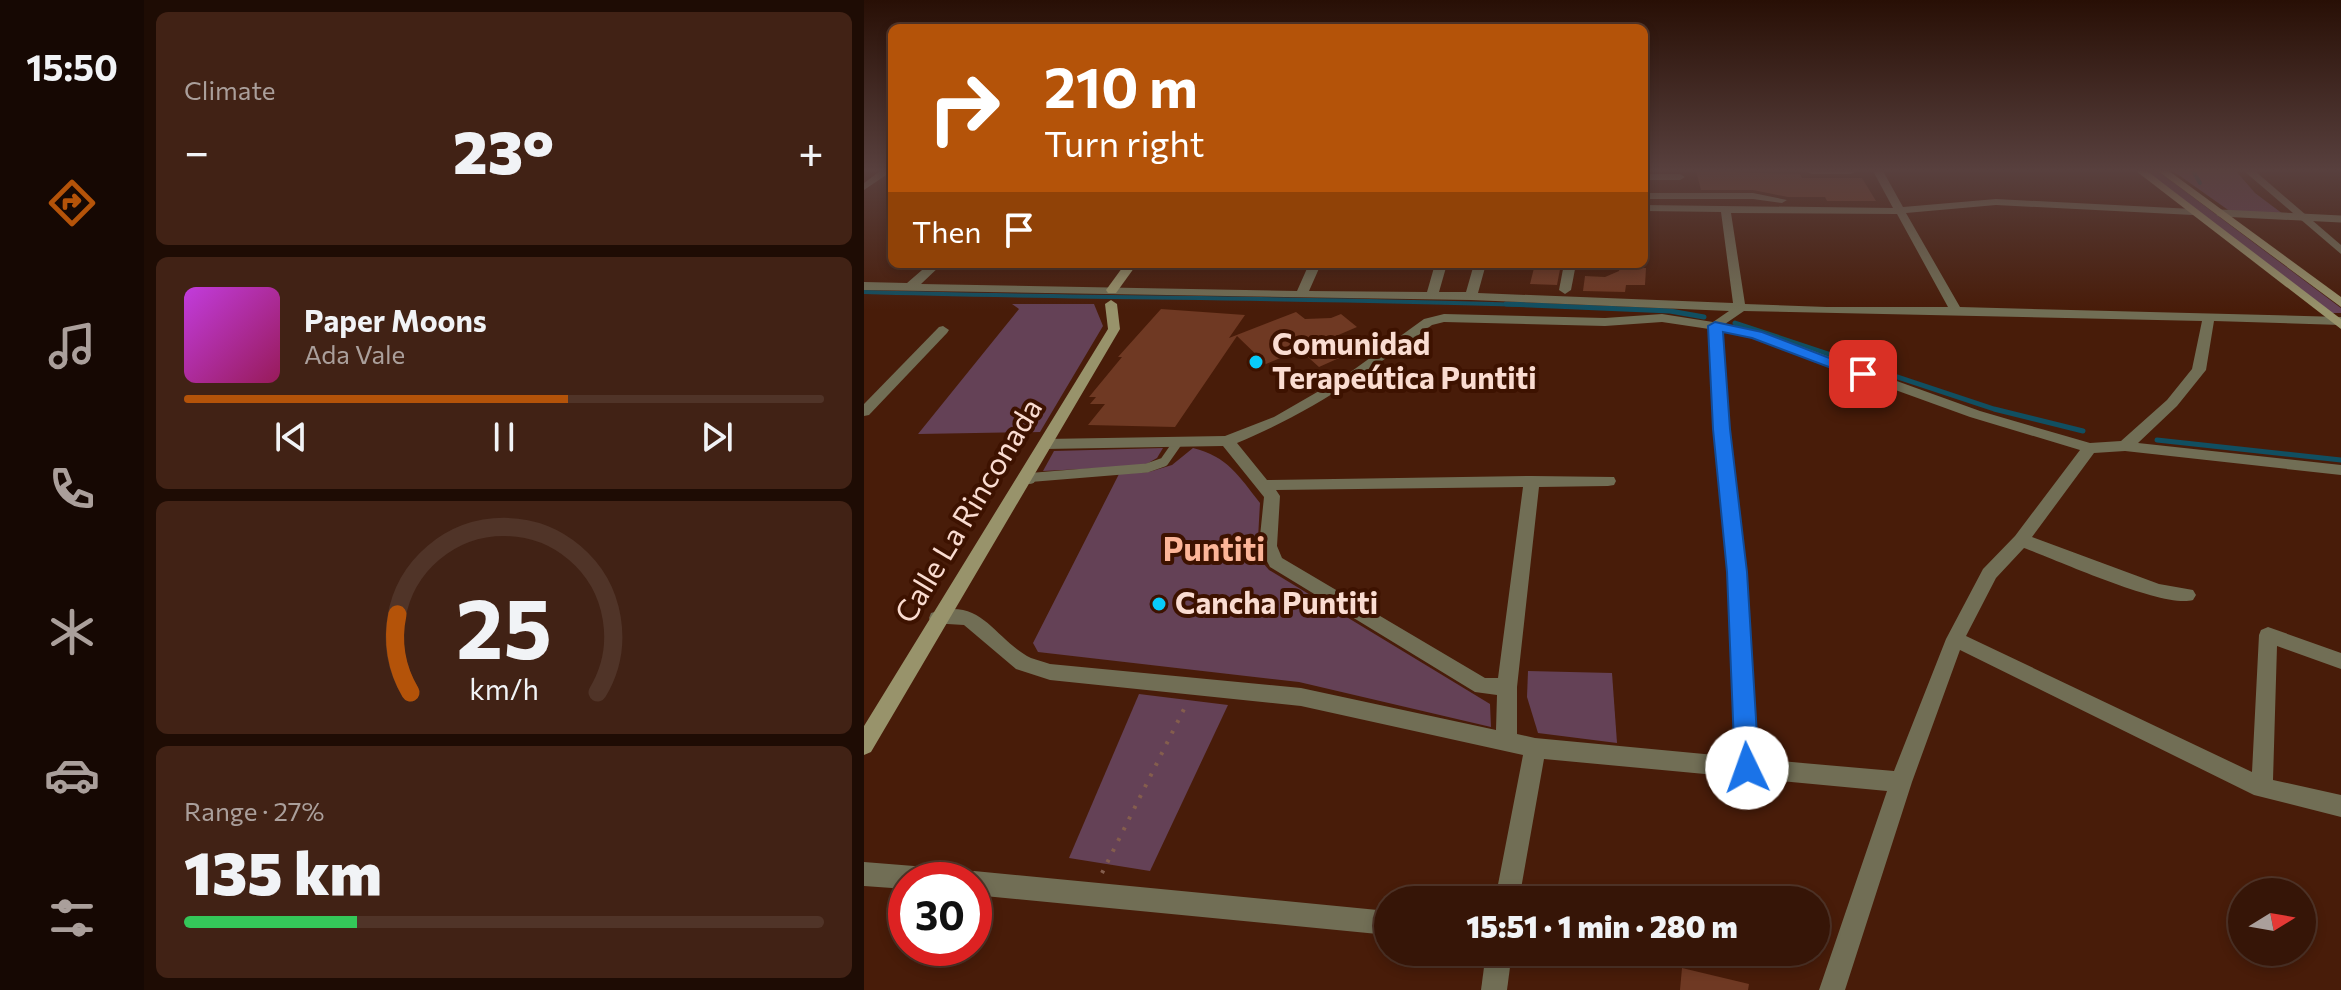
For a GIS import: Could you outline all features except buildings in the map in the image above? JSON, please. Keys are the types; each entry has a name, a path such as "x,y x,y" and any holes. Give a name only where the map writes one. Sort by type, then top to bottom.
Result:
{"main road":[{"path":"2200,217 2339,322"},
{"path":"2226,217 2341,303"},
{"path":"1112,296 1129,268"},
{"name":"Calle La Rinconada","path":"864,745 1114,329 1112,296"}],"street":[{"path":"1727,217 1740,308"},
{"path":"1905,217 1956,311"},
{"path":"2303,219 2341,251"},
{"path":"910,287 931,268"},
{"path":"1301,295 1313,268"},
{"path":"1432,295 1440,268"},
{"path":"1471,296 1479,268"},
{"path":"1565,290 1569,268"},
{"path":"864,286 1112,296 1432,295 1827,311 1956,311 2339,322"},
{"path":"1715,326 1740,308"},
{"path":"2125,446 2172,403 2199,370 2209,317"},
{"path":"1045,444 1227,441 1279,420 1350,379 1428,322 1444,318 1605,322 1662,318 1756,335 1975,414 2090,448 2125,446 2341,470"},
{"path":"1715,326 1721,429 1737,572 1747,768"},
{"path":"865,411 943,330"},
{"path":"1227,441 1272,496 1268,546 1276,562 1482,686 1507,687"},
{"path":"1832,990 1901,782 1955,639 1989,574 2021,540 2090,448"},
{"path":"1506,741 1507,687 1532,481"},
{"path":"1265,485 1608,481"},
{"path":"2021,540 2158,591 2187,595"},
{"path":"938,618 968,617 1023,663 1050,672 1301,697 1535,748 1901,782"},
{"path":"2262,788 2268,635 2341,661"},
{"path":"1955,639 2262,788 2341,806"},
{"path":"1510,886 1535,748"},
{"path":"864,874 888,876"},
{"path":"992,884 1374,922"},
{"path":"1494,990 1497,966"}],"lane":[{"path":"2278,217 2341,219"},
{"path":"1024,478 1147,468 1164,462 1178,442"}],"path":[{"path":"1091,892 1121,840 1173,727 1199,685"}],"shaded area":[{"path":"2206,217 2220,217 2341,308 2341,313 2331,313"},
{"path":"1012,304 1094,304 1103,326 1040,432 918,434 1019,309"},
{"path":"1163,448 1157,458 1143,466 1043,471 1054,451"},
{"path":"1193,448 1224,462 1260,503 1257,556 1269,570 1490,704 1491,727 1299,682 1038,652 1033,643 1119,474 1149,472 1172,465"},
{"path":"1528,671 1612,673 1617,743 1538,733 1527,697"},
{"path":"1139,694 1228,705 1150,871 1069,858"}],"waterway":[{"path":"864,292 1546,306"},
{"path":"1506,304 1546,306"},
{"path":"1546,306 1556,306"},
{"path":"1546,306 1670,311 1704,317"},
{"path":"1735,323 1994,409 2083,431"},
{"path":"2157,440 2341,460"}],"place":[{"name":"Comunidad Terapeútica Puntiti","path":"1256,362"},
{"name":"Cancha Puntiti","path":"1159,604"}],"district":[{"name":"Puntiti","path":"1214,550"}],"route":[{"path":"1747,768 1737,572 1721,429 1715,326 1756,335 1863,374"}]}
